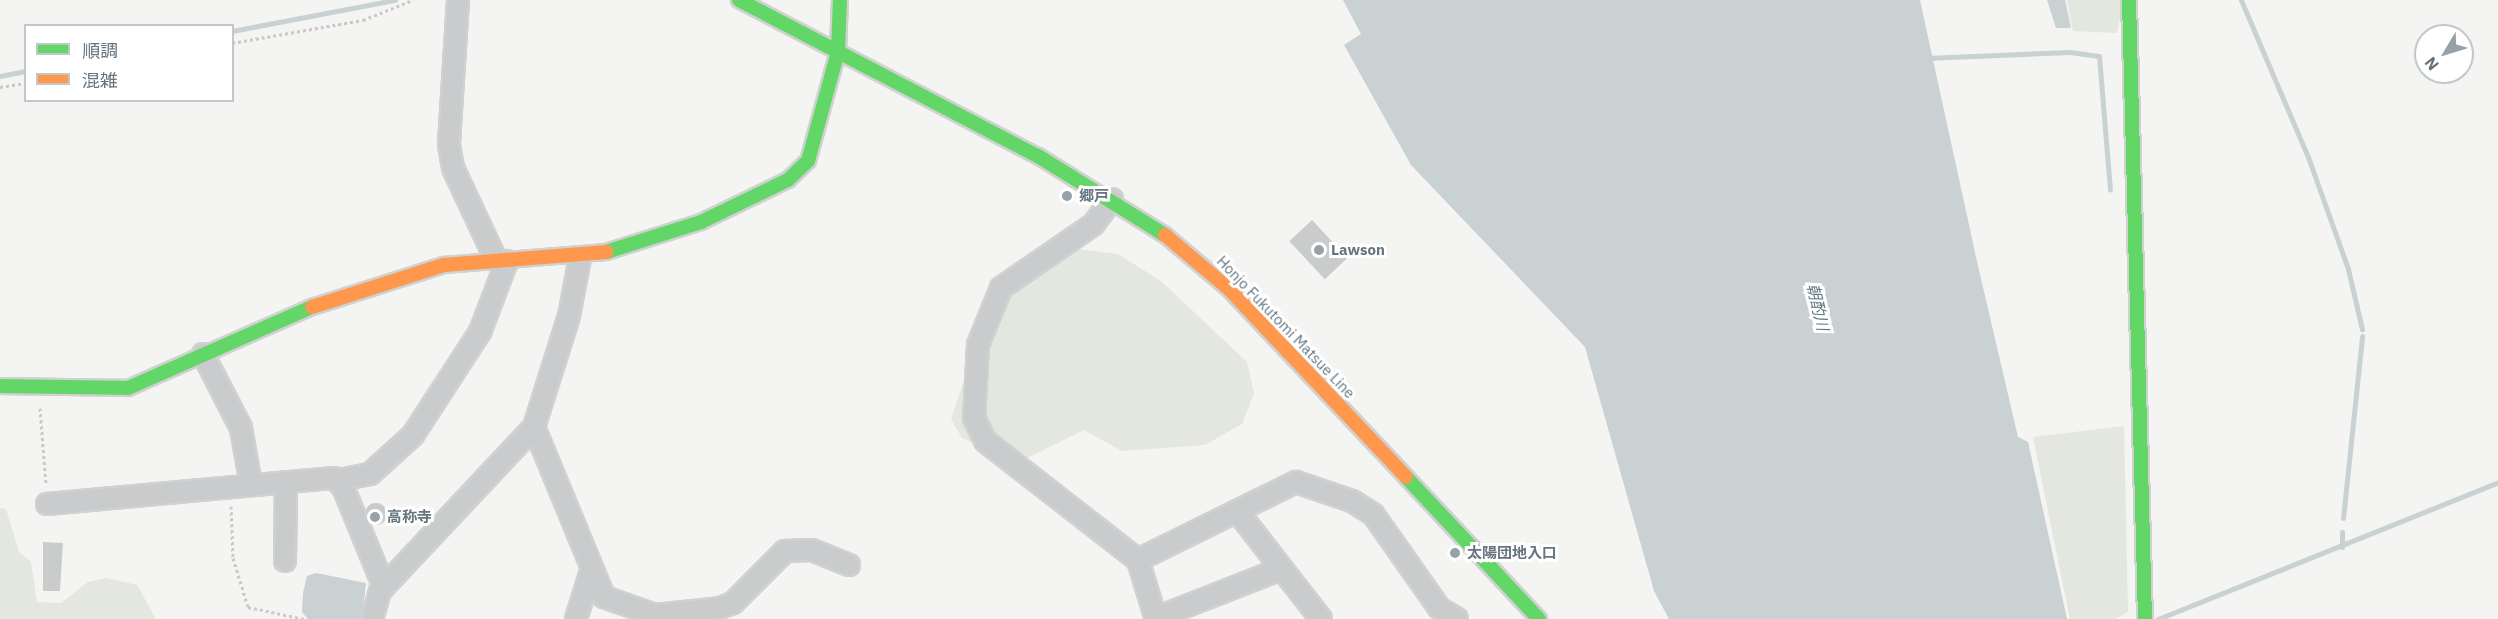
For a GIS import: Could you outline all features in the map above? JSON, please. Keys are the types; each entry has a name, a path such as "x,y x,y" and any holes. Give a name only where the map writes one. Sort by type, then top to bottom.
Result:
{"street":[{"path":"47,504 286,482 339,480 370,474 413,435 480,332 502,260 453,168 449,145 458,0"},
{"name":"Honjo Fukutomi Matsue Line","path":"739,0 1112,199 1174,240 1229,289 1539,619"},
{"path":"0,386 128,388 285,315 444,265 502,260 579,258 701,222 788,180 808,161 838,51 840,0"},
{"path":"2129,0 2145,619"},
{"path":"1112,199 1094,224 1001,288 978,345 974,418 984,441 1138,560 1156,618 1281,569"},
{"path":"372,619 384,587 534,427 568,316 579,258"},
{"path":"202,354 241,428 251,485"},
{"path":"534,427 590,574 604,597 655,615 733,603 785,551 812,550 849,565"},
{"path":"339,480 384,587"},
{"path":"285,561 286,482"},
{"path":"1138,560 1296,482 1352,501 1373,514 1439,608 1457,619"},
{"path":"1237,511 1321,619"},
{"path":"576,619 590,574"}],"path":[{"path":"234,44 363,20 413,0"},
{"path":"0,87 24,83"},
{"path":"38,385 47,504"},
{"path":"231,487 233,558 248,607 304,619"}],"shaded area":[{"path":"2067,0 2123,0 2117,33 2073,31"},
{"path":"1078,249 1118,254 1161,281 1247,362 1254,393 1242,424 1205,445 1122,451 1084,430 1017,463 962,438 951,419 978,339 1026,276"},
{"path":"2124,426 2128,612 2115,619 2070,619 2033,437"},
{"path":"0,508 6,509 19,552 31,562 37,602 61,603 88,582 106,578 137,585 156,619 0,619"}],"water":[{"name":"朝酌川","path":"1343,0 1920,0 2018,437 2028,442 2067,619 1669,619 1654,591 1585,347 1411,165 1344,45 1361,34"},
{"path":"2047,0 2065,0 2071,28 2056,28"},
{"path":"316,573 366,583 362,619 308,619 302,612 303,593 307,576"}],"building":[{"name":"Lawson","path":"1312,220 1347,258 1325,279 1289,241"},
{"name":"高称寺","path":"376,503 384,506 387,514 384,522 376,525 368,522 365,514 368,506"},
{"path":"43,542 63,543 60,591 43,591"}],"waterway":[{"path":"234,31 395,0"},
{"path":"2241,0 2308,157 2348,269 2362,329"},
{"path":"1926,58 2070,52 2099,56 2110,190"},
{"path":"0,76 24,71"},
{"path":"2343,518 2362,336"},
{"path":"2158,619 2498,482"},
{"path":"2342,532 2342,547"}],"traffic: fast":[{"path":"739,0 1038,156 1165,235"},
{"path":"606,252 701,222 788,180 808,161 838,51 840,0"},
{"path":"2129,0 2145,619"},
{"path":"0,386 128,388 312,307"},
{"path":"1406,477 1539,619"}],"traffic: slow":[{"path":"1165,235 1229,289 1406,477"},
{"path":"312,307 444,265 606,252"}],"place":[{"name":"郷戸","path":"1067,196"},
{"name":"Lawson","path":"1319,250"},
{"name":"高称寺","path":"375,517"},
{"name":"太陽団地入口","path":"1455,553"}]}
